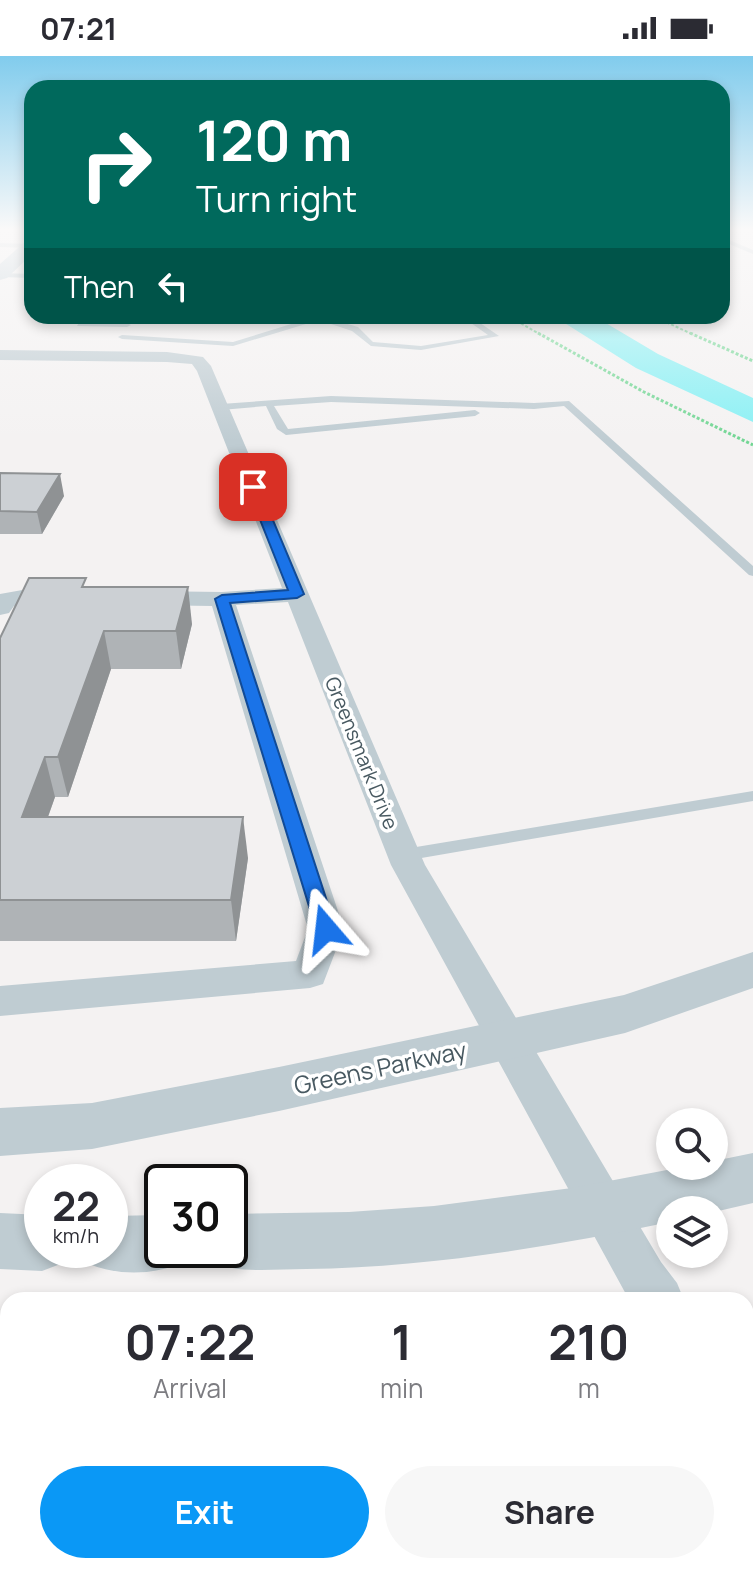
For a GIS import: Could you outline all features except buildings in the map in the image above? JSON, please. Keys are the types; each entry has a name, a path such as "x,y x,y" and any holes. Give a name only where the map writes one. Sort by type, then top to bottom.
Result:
{"street":[{"name":"Greensmark Drive","path":"0,355 114,347 197,360 221,407 404,855 654,1292"},
{"path":"118,598 222,599 297,594"},
{"path":"2,603 28,596 88,597"},
{"path":"0,1001 310,974 326,929 222,599"},
{"name":"Greens Parkway","path":"0,1132 92,1126 508,1040 625,1014 753,970"},
{"path":"248,1242 388,1238 605,1210 753,1178"},
{"path":"0,1241 24,1242"}],"lane":[{"path":"80,324 127,325 114,347"},
{"path":"114,347 233,344 300,324"},
{"path":"342,324 355,329 371,344 421,348 495,336 477,324"},
{"path":"221,407 331,399 534,406"},
{"path":"268,402 280,427 286,432 566,403 753,572"},
{"path":"404,855 753,796"}],"path":[{"path":"522,324 644,392 753,445"},
{"path":"671,324 753,361"}],"waterway":[{"path":"586,324 647,361 753,411"}],"route":[{"path":"253,487 297,594 222,599 326,929"}]}
